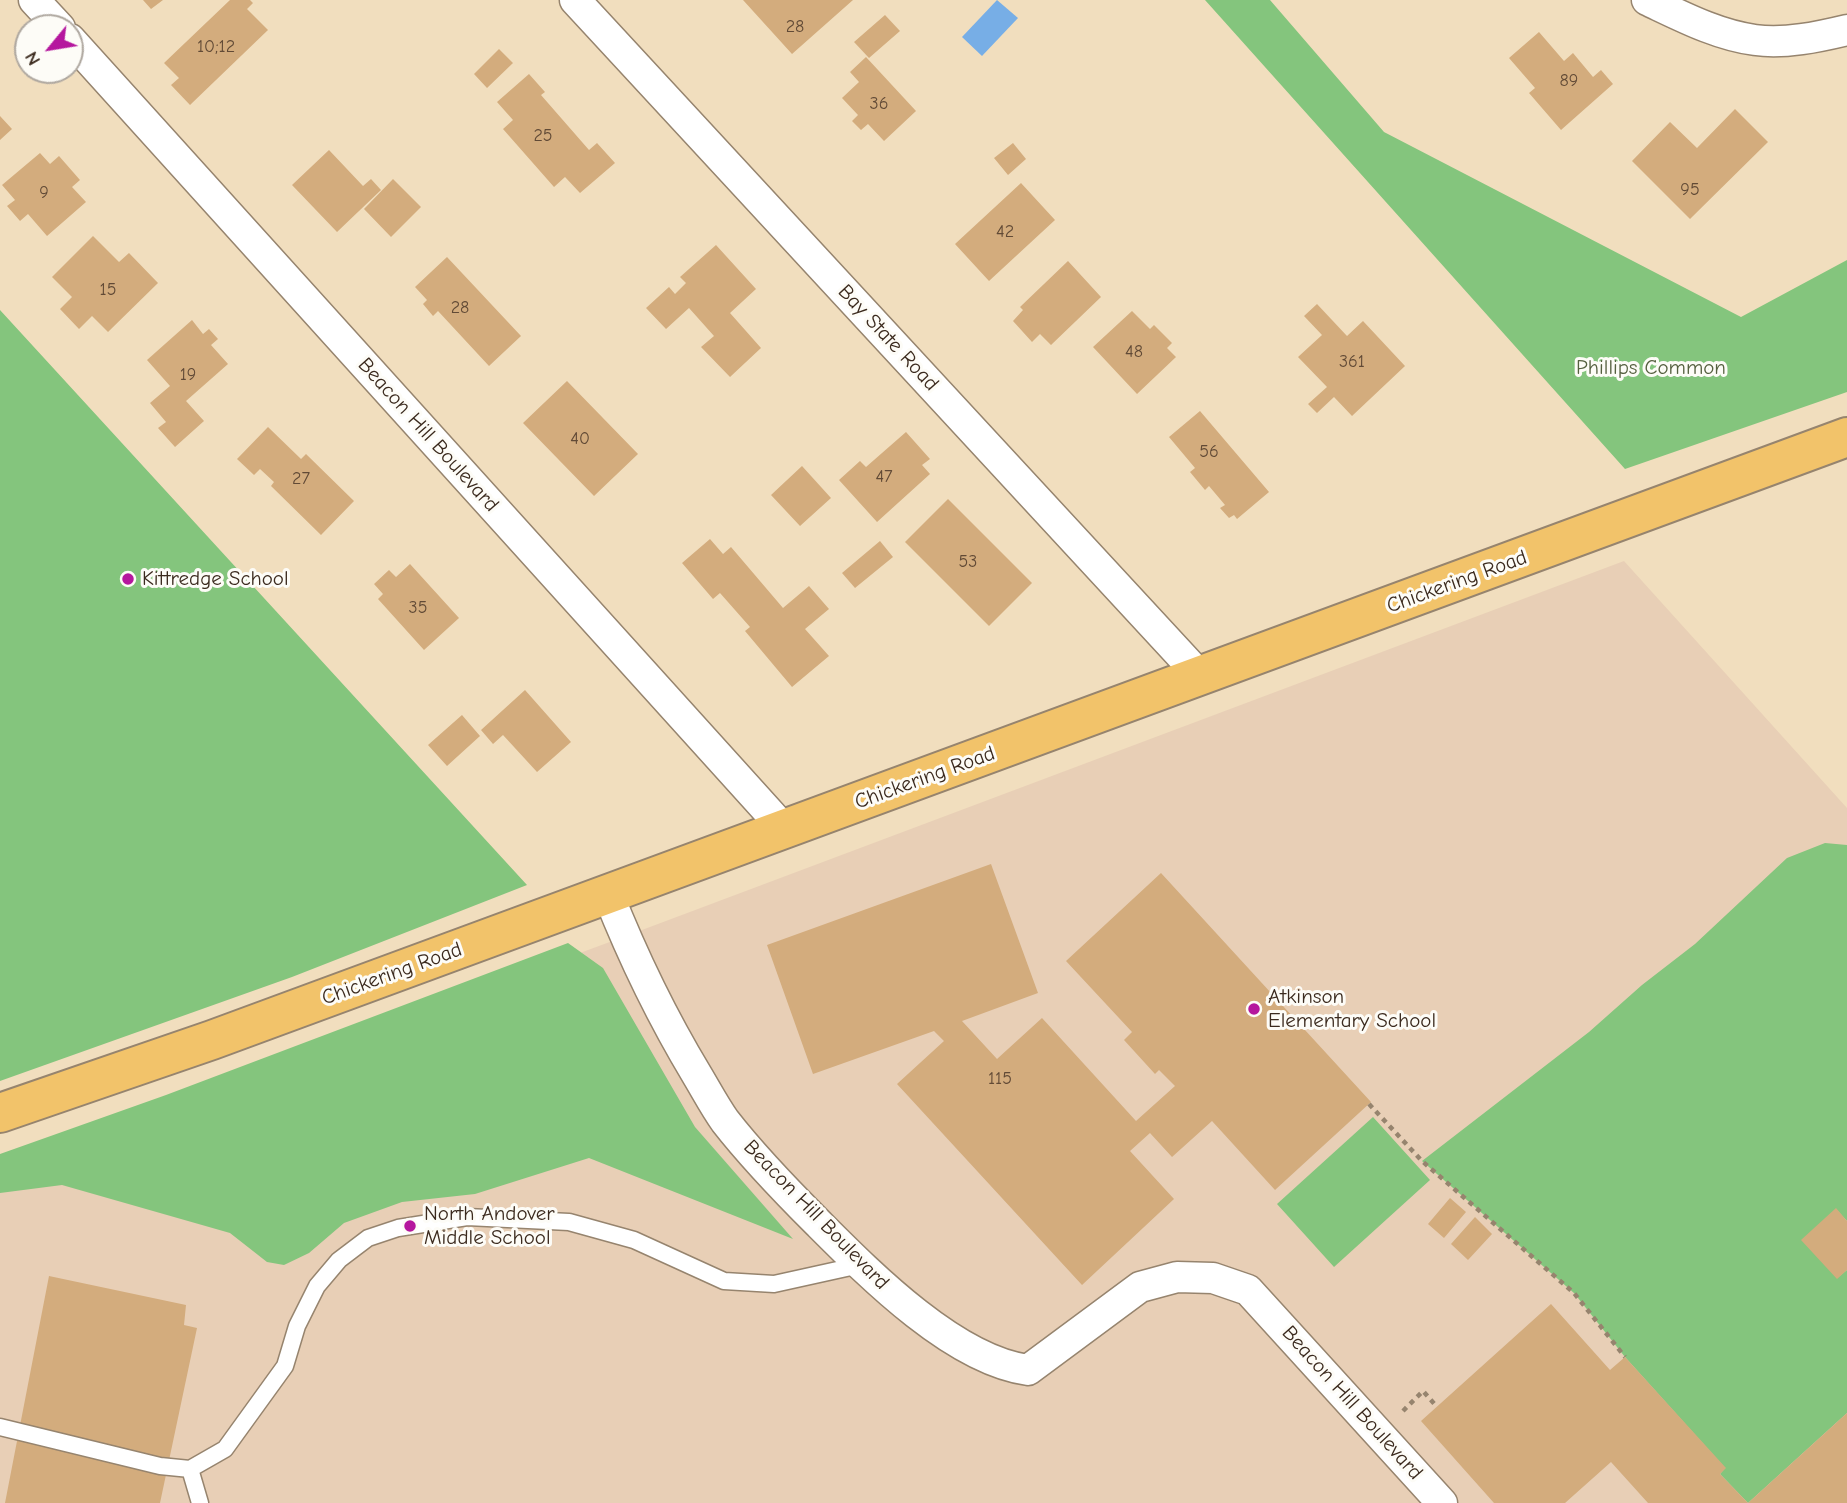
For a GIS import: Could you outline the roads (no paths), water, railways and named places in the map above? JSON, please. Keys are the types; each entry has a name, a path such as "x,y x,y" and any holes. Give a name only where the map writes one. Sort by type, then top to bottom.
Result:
{"main road":[{"name":"Chickering Road","path":"0,1113 212,1041 1847,437"}],"street":[{"path":"34,0 47,14"},
{"name":"Bay State Road","path":"575,0 1202,677"},
{"path":"1647,0 1701,25 1755,40 1812,38 1847,30"},
{"name":"Beacon Hill Boulevard","path":"84,54 785,830"},
{"name":"Beacon Hill Boulevard","path":"608,894 644,978 676,1040 724,1120 782,1187 860,1265 929,1324 993,1361 1028,1370 1140,1287 1177,1277 1213,1278 1248,1290 1441,1503"}],"lane":[{"path":"0,1427 160,1466 190,1469 225,1449 285,1366 297,1326 317,1286 339,1260 368,1238 398,1228 467,1217 569,1222 634,1240 724,1280 737,1282 774,1284 860,1265"},
{"path":"190,1469 200,1503"}],"water":[{"path":"997,0 1018,18 982,56 962,37"}],"place":[{"name":"Kittredge School","path":"128,579"},
{"name":"Atkinson Elementary School","path":"1254,1009"},
{"name":"North Andover Middle School","path":"410,1226"}],"park label":[{"name":"Phillips Common","path":"1651,368"}]}
